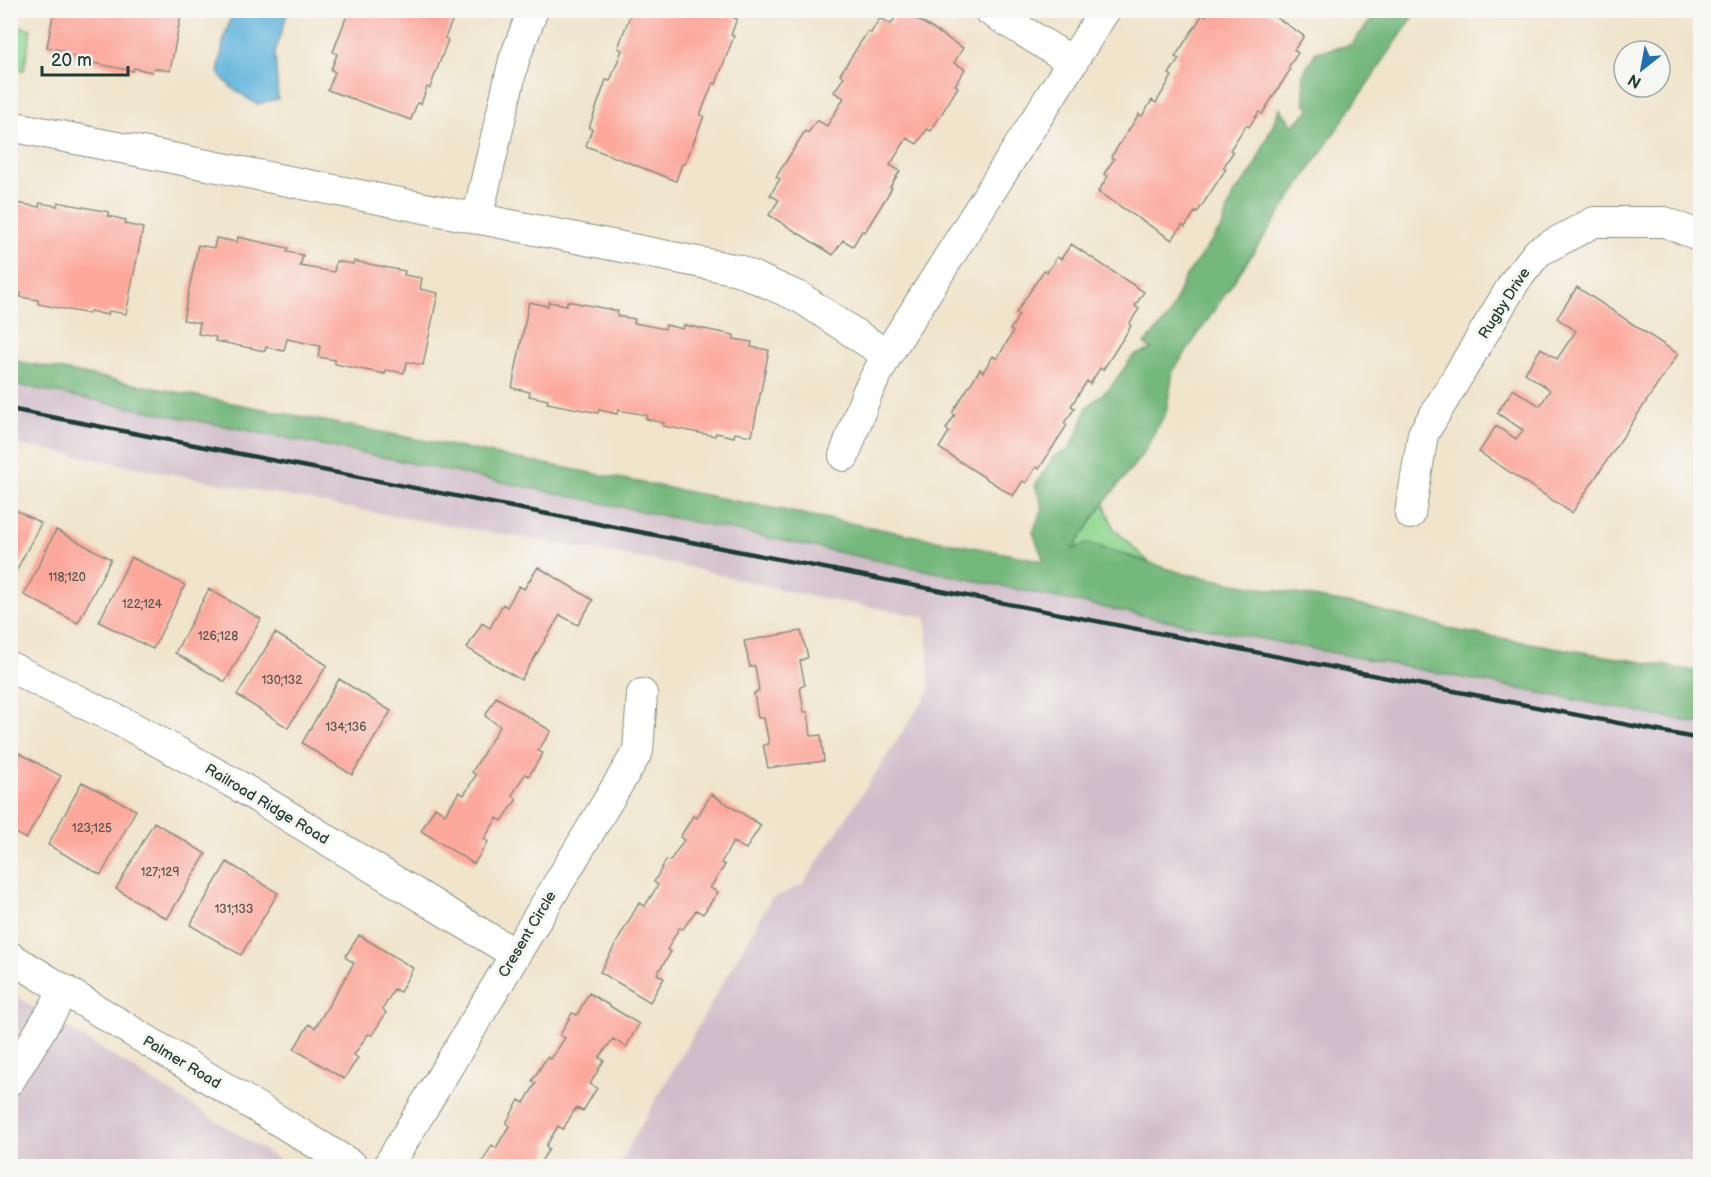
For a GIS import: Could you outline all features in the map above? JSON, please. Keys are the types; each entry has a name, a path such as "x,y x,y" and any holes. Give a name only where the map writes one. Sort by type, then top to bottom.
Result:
{"street":[{"path":"477,219 514,60 533,10"},
{"path":"989,10 1073,62"},
{"path":"844,456 867,393 887,355 1105,10"},
{"path":"10,126 738,270 801,298 887,355"},
{"name":"Rugby Drive","path":"1410,514 1423,434 1515,281 1538,252 1594,222 1665,222 1701,236"},
{"name":"Railroad Ridge Road","path":"10,667 130,726 237,785 515,954"},
{"name":"Cresent Circle","path":"388,1167 638,751 642,694"},
{"name":"Palmer Road","path":"10,957 353,1167"},
{"path":"10,1080 64,990"}],"shaded area":[{"path":"10,384 377,456 1169,621 1700,724 1700,1166 618,1166 771,899 803,884 930,690 926,617 809,596 679,565 343,507 11,443"},
{"path":"11,993 289,1166 11,1166"}],"green space":[{"path":"1375,11 1417,11 1173,371 1166,412 1142,455 1104,503 1073,549 1088,543 1185,574 1363,606 1459,631 1700,672 1700,724 1169,621 377,456 11,384 11,360 1044,561 1033,532 1043,508 1035,485 1054,456 1069,450 1087,407 1110,388 1133,356 1152,349 1144,344 1169,317 1185,277 1222,227 1233,195 1252,172 1280,108 1293,126 1311,108 1305,104 1303,74 1316,52 1351,45 1371,20"},
{"path":"11,25 31,29 24,70 11,67"},
{"path":"1104,503 1114,529 1149,562 1088,543 1072,550"}],"water":[{"path":"233,11 288,11 275,53 278,99 256,104 232,88 218,73 224,38"}],"building":[{"path":"54,10 182,10 170,71 153,68 152,72 134,68 133,71 82,61 83,58 65,55 65,51 47,47"},
{"path":"349,10 451,10 448,19 452,21 445,38 448,40 430,88 427,87 421,104 417,103 411,120 328,90 335,72 331,70 337,54 333,52"},
{"path":"632,10 715,10 737,19 731,35 734,36 716,84 713,83 700,115 704,116 676,181 586,146 592,129 589,128 606,80 610,81 622,50 618,48"},
{"path":"900,10 963,48 954,63 965,69 955,85 958,87 931,131 927,129 917,144 907,138 890,165 900,171 865,232 862,231 853,246 843,240 833,255 769,215 779,200 770,195 780,179 776,177 805,131 808,133 817,120 827,126 844,98 834,92 844,77 840,74 868,31 871,33 880,18 891,24"},
{"path":"1210,10 1265,10 1304,36 1294,50 1298,53 1288,68 1290,70 1262,114 1259,112 1249,127 1246,125 1230,150 1233,152 1223,168 1226,169 1197,213 1195,212 1185,227 1182,225 1172,240 1098,192 1108,176 1104,174 1114,159 1111,157 1139,114 1142,116 1152,100 1156,103 1172,76 1169,74 1179,59 1175,57 1203,14 1206,16"},
{"path":"10,202 39,207 40,203 57,206 58,202 109,212 108,216 126,220 125,224 143,228 126,314 109,311 108,315 90,311 89,314 38,304 38,300 20,297 21,293 10,291"},
{"path":"238,237 288,248 287,252 303,255 300,266 334,272 336,261 353,264 354,261 405,271 404,275 422,278 420,289 438,293 423,365 407,362 404,373 386,370 385,374 335,364 335,360 318,357 320,346 287,339 284,351 266,347 265,351 215,341 216,337 198,334 200,323 183,320 198,245 214,248 216,238 237,242"},
{"path":"1071,244 1144,292 1135,306 1139,309 1129,324 1131,326 1103,370 1100,368 1090,384 1087,381 1071,406 1075,408 1064,423 1067,425 1039,469 1036,467 1026,483 1023,481 1013,496 939,448 949,432 946,429 955,415 952,413 980,369 983,372 993,356 997,359 1013,332 1010,330 1019,315 1016,313 1044,270 1047,272 1057,257 1061,259"},
{"path":"1577,287 1678,354 1572,513 1479,452 1496,426 1516,439 1523,430 1497,413 1513,389 1540,406 1550,390 1525,373 1541,348 1557,359 1576,331 1557,318"},
{"path":"567,301 618,311 617,316 635,319 634,323 665,329 666,325 683,329 684,325 734,335 734,339 752,342 751,347 769,350 752,436 735,433 734,437 716,433 715,436 663,426 664,423 646,419 647,415 618,410 617,414 599,410 598,413 547,403 548,400 529,396 530,392 512,388 529,302 548,306 549,302 567,305"},
{"path":"10,507 41,523 10,583"},
{"path":"56,530 111,559 78,623 24,595"},
{"path":"131,557 185,585 153,649 99,622"},
{"path":"538,567 593,600 578,625 560,615 521,680 467,648 482,623 490,628 503,604 507,607 519,586 524,589"},
{"path":"209,589 261,619 225,682 175,653"},
{"path":"801,631 808,657 800,661 805,685 800,687 804,712 808,712 811,736 821,735 824,761 768,768 763,745 769,744 764,718 758,718 754,693 759,691 755,666 750,667 744,641"},
{"path":"275,633 327,665 288,728 237,695"},
{"path":"339,679 391,711 352,775 302,743"},
{"path":"496,697 551,731 538,751 543,753 529,776 525,774 512,795 517,799 502,821 497,818 484,839 488,842 474,864 421,831 435,807 445,814 459,792 464,795 476,775 472,772 500,726 485,716"},
{"path":"10,748 61,776 26,839 10,830"},
{"path":"82,782 136,810 101,875 48,845"},
{"path":"711,794 761,825 746,849 733,842 721,863 725,865 710,888 718,892 703,914 696,910 683,929 679,928 667,950 671,952 657,974 664,978 650,1002 600,972 639,903 645,906 658,885 654,882 666,860 670,861 684,840 680,837 693,816 697,818"},
{"path":"154,822 206,854 167,919 116,889"},
{"path":"227,862 278,893 241,955 190,925"},
{"path":"359,935 413,968 400,992 394,989 383,1009 386,1013 372,1035 368,1034 354,1055 358,1058 344,1079 294,1049 309,1024 315,1028 354,963 345,957"},
{"path":"589,993 639,1024 626,1047 613,1039 599,1058 604,1060 590,1084 597,1088 583,1111 576,1108 563,1129 558,1126 546,1146 549,1149 538,1166 480,1166 492,1145 496,1148 509,1126 506,1123 519,1100 524,1103 536,1083 532,1081 547,1057 551,1059 565,1038 560,1035 572,1013 577,1015"}],"railway":[{"path":"10,409 1700,739"}]}
